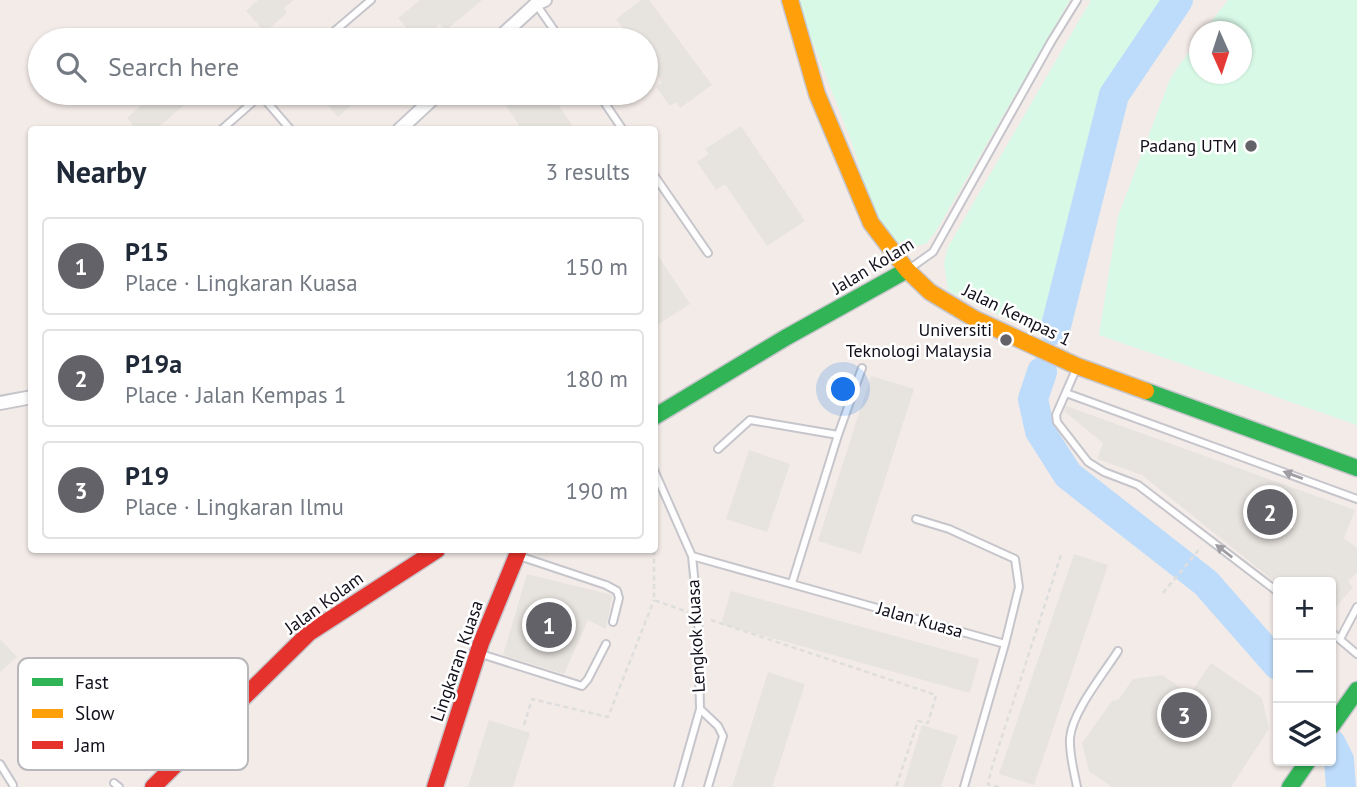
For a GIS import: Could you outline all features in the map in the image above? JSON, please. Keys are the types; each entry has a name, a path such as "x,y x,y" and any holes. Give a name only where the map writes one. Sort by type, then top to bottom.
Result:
{"street":[{"name":"Jalan Kempas 1","path":"790,0 817,94 871,223 907,270 930,292 975,319 1077,366 1357,468"},
{"path":"510,28 538,1"},
{"path":"403,126 426,105"},
{"name":"Jalan Kolam","path":"658,415 785,338 907,270"},
{"path":"0,402 28,398"},
{"name":"Jalan Kolam","path":"248,693 309,633 432,553"},
{"name":"Lingkaran Kuasa","path":"435,787 478,653 518,553"},
{"path":"1336,720 1357,690"},
{"path":"1290,787 1305,766"},
{"name":"Jalan Kolam","path":"153,787 170,770"}],"lane":[{"path":"338,28 371,0"},
{"name":"Jalan Kolam","path":"907,270 933,252 1077,0"},
{"path":"538,1 554,28"},
{"path":"225,126 248,105"},
{"path":"271,105 288,126"},
{"path":"606,105 620,126"},
{"path":"658,181 708,253"},
{"path":"1077,366 1056,415 1057,422 1088,462 1104,472 1138,485 1273,588"},
{"path":"792,583 862,368"},
{"path":"1066,393 1357,499"},
{"path":"718,449 750,420 838,435"},
{"name":"Lengkok Kuasa","path":"658,478 692,555 698,615 700,709 678,787"},
{"path":"916,519 949,529 1015,559 1019,587 964,787"},
{"path":"521,553 617,591 619,598 613,622"},
{"name":"Jalan Kuasa","path":"692,555 1005,644"},
{"path":"1340,639 1357,607"},
{"path":"1336,636 1357,654"},
{"path":"478,653 582,686 606,643"},
{"path":"1077,787 1070,733 1080,711 1118,651"},
{"path":"700,709 718,726 723,736 708,787"},
{"path":"0,764 13,785"}],"path":[{"path":"1163,593 1202,546"},
{"path":"654,553 654,600 698,615"},
{"path":"999,787 988,783 992,767 1061,555"},
{"path":"721,624 936,695 928,723 918,721 896,787"}],"shaded area":[{"name":"Universiti Teknologi Malaysia","path":"0,0 1357,0 1357,787 0,787"}],"green space":[{"path":"798,0 1070,0 927,243 917,246 902,245 889,235 876,213"},
{"path":"1091,0 1170,0 1106,96 1050,328 1039,335 948,291 944,263 948,247"},
{"name":"Padang UTM","path":"1228,0 1357,0 1357,425 1099,335 1118,216 1171,77 1189,52 1189,84 1252,84 1252,21 1212,21"}],"building":[{"path":"258,0 294,0 284,8 287,13 270,28 261,28 246,11"},
{"path":"420,0 482,0 449,28 443,28 440,24 435,28 407,28 398,18"},
{"path":"641,0 649,0 712,85 680,108 676,102 670,106 658,90 662,82 658,76 658,28 623,28 616,19"},
{"path":"142,105 184,105 160,126 134,126 127,118"},
{"path":"328,105 352,105 338,117"},
{"path":"506,105 559,105 572,126 519,126"},
{"path":"741,126 805,221 767,246 725,184 716,190 697,162 709,154 705,149"},
{"path":"658,256 690,304 658,324"},
{"path":"871,376 914,389 861,554 818,541"},
{"path":"1066,406 1355,510 1344,538 1357,548 1357,572 1348,582 1353,587 1336,607 1336,577 1273,577 1273,580 1142,475 1097,459 1103,443 1064,411"},
{"path":"749,450 790,464 767,532 726,519"},
{"path":"1074,554 1108,565 1034,785 999,774"},
{"path":"527,574 612,595 606,629 588,620 564,674 503,655"},
{"path":"731,591 979,659 970,693 721,624"},
{"path":"0,639 17,657 0,672"},
{"path":"1211,663 1262,698 1269,729 1231,787 1112,787 1089,771 1082,743 1112,701 1118,700 1133,679 1162,675 1190,694"},
{"path":"768,672 805,684 772,787 732,787"},
{"path":"489,720 530,733 513,787 468,787"},
{"path":"922,725 958,736 941,787 903,787"}],"waterway":[{"path":"1055,330 1114,95 1178,0"},
{"path":"1042,372 1033,399 1040,431 1068,475 1206,583 1273,659"},
{"path":"1336,754 1341,787"}],"traffic: fast":[{"path":"658,415 785,338 907,270"},
{"path":"1146,391 1357,468"},
{"path":"1336,720 1357,690"},
{"path":"1290,787 1305,766"}],"traffic: slow":[{"path":"790,0 817,94 871,223 907,270 930,292 975,319 1077,366 1146,391"}],"traffic: jam":[{"path":"248,693 309,633 432,553"},
{"path":"435,787 481,643 518,553"},
{"path":"153,787 170,770"}],"place":[{"name":"Padang UTM","path":"1251,146"},
{"name":"Universiti Teknologi Malaysia","path":"1006,340"},
{"name":"P19a","path":"1270,512"},
{"name":"P15","path":"549,625"},
{"name":"P19","path":"1184,715"}]}
